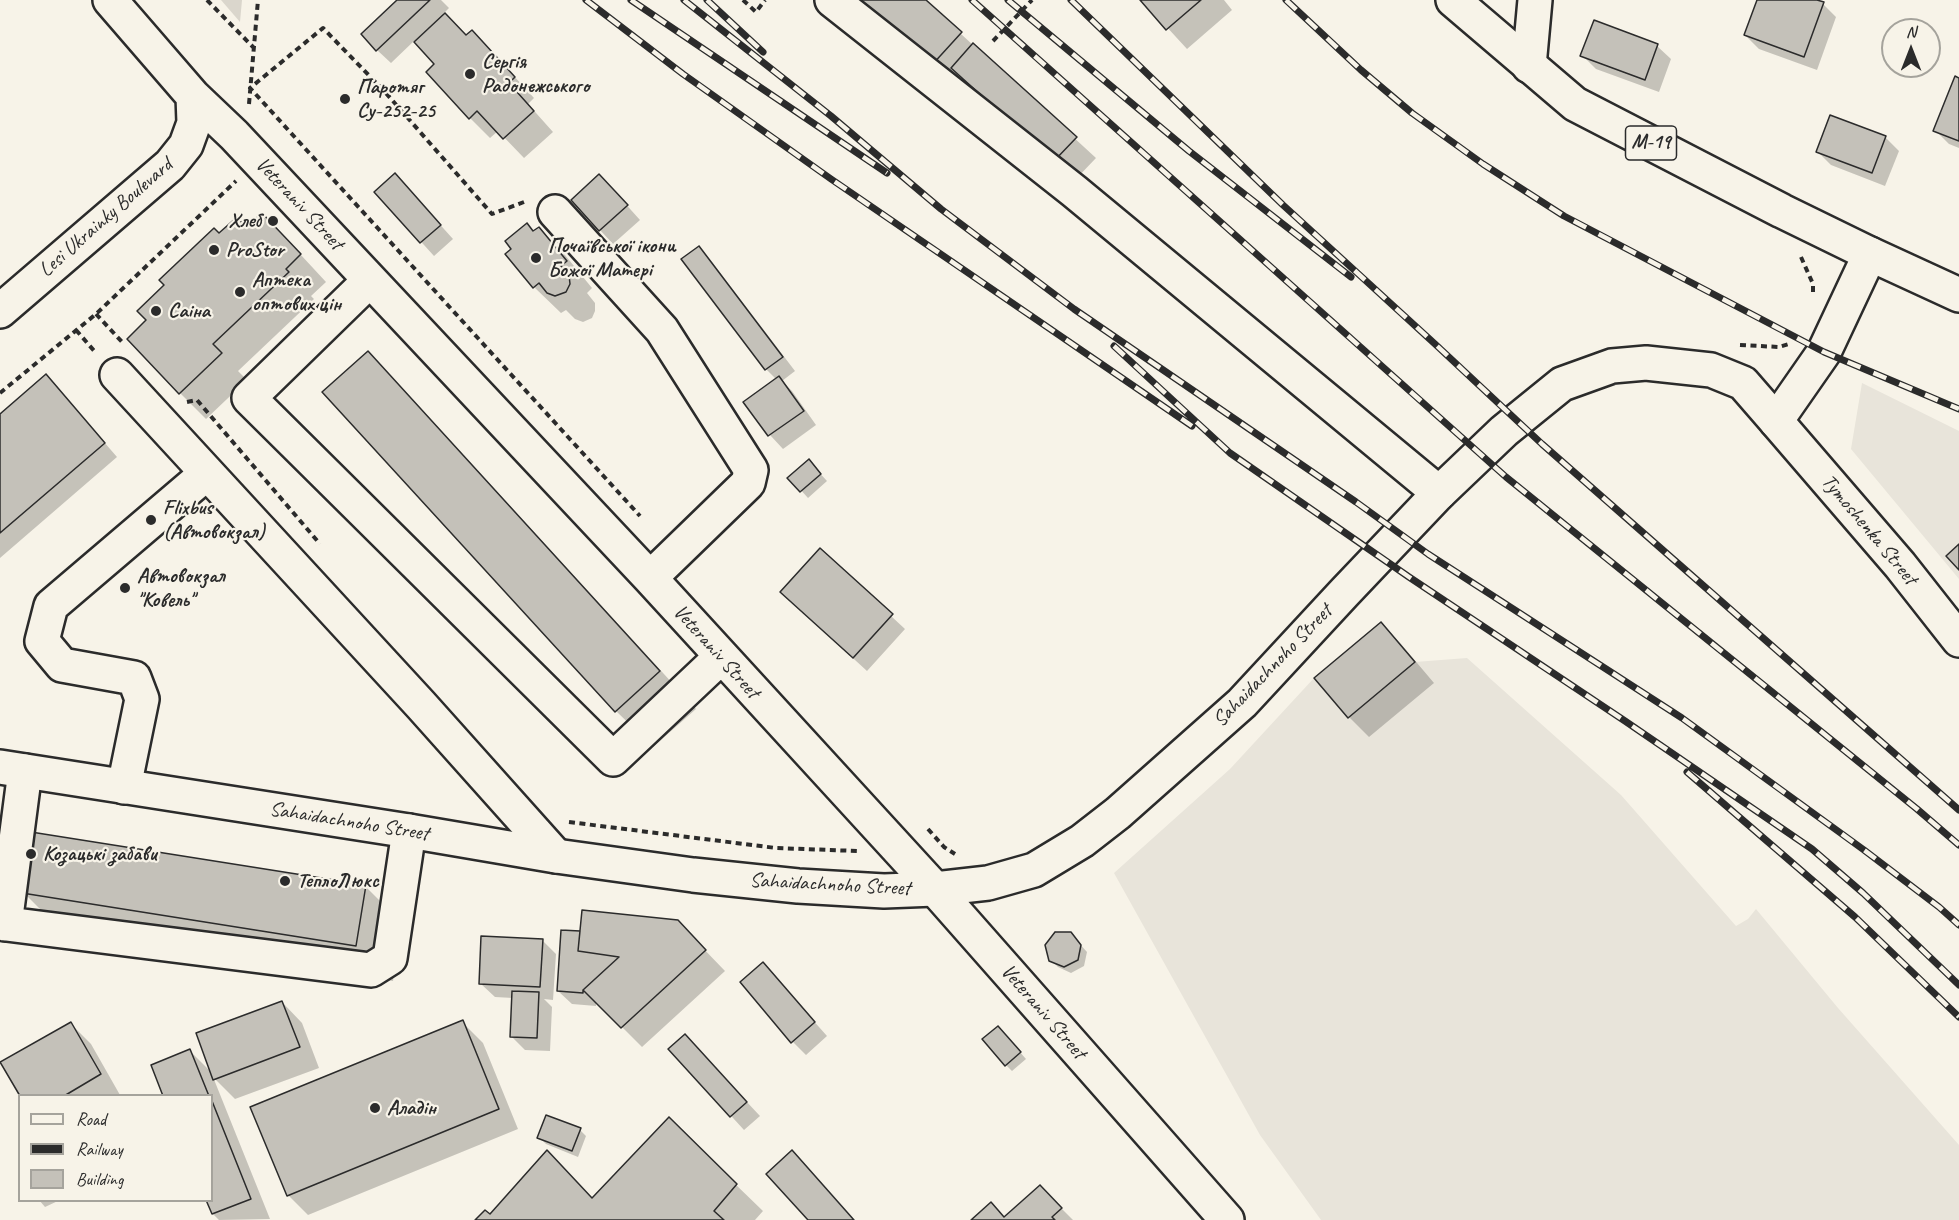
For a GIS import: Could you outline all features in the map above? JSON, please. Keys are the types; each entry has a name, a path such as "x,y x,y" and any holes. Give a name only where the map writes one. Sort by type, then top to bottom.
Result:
{"main road":[{"path":"110,0 192,96"},
{"path":"832,0 1074,191 1439,493"},
{"name":"М-19","path":"1453,0 1575,104 1782,212 1870,254"},
{"path":"1530,66 1535,0"},
{"name":"Veteraniv Street","path":"192,96 245,147 650,578 935,889 1227,1220"},
{"name":"Lesi Ukrainky Boulevard","path":"0,311 170,165 186,145 194,123 192,96"},
{"path":"555,212 662,330 751,470 748,483 650,578"},
{"path":"1776,421 1824,352 1870,254 1959,296"},
{"path":"370,280 249,398 613,759 721,657"},
{"name":"Sahaidachnoho Street","path":"12,769 556,856 693,875 798,886 884,891 935,889 988,883 1034,870 1082,841 1118,813 1242,703 1439,493 1504,431 1562,384 1612,366 1646,363 1712,370 1743,383 1776,421"},
{"path":"117,375 421,705 556,856"},
{"name":"Tymoshenka Street","path":"1776,421 1900,565 1959,640"},
{"path":"124,787 142,699 134,678 62,665 42,641 51,606 207,473"},
{"path":"12,769 2,923 370,970 390,958 409,831"}],"path":[{"path":"207,0 254,49"},
{"path":"0,393 96,314 239,178 245,147 258,0"},
{"path":"743,0 756,12 765,0"},
{"path":"993,41 1032,0"},
{"path":"250,88 323,28 385,92 492,214 523,202 555,212"},
{"path":"250,88 675,554"},
{"path":"1800,254 1814,284 1813,304"},
{"path":"1731,344 1779,347 1790,344"},
{"path":"920,821 944,847 962,859"}],"shaded area":[{"path":"221,0 242,0 240,22"},
{"path":"1862,383 1959,431 1959,579 1851,449"},
{"path":"1381,622 1415,662 1467,658 1621,795 1736,926 1748,919 1756,909 1838,1008 1959,1145 1959,1220 1321,1220 1260,1135 1114,873 1230,769 1314,678"}],"building":[{"path":"397,0 430,0 376,51 361,34"},
{"path":"858,0 926,0 962,32 931,66"},
{"path":"1140,0 1201,0 1166,30"},
{"path":"1757,0 1824,2 1804,57 1744,35"},
{"name":"Сергія Радонежського","path":"445,13 466,35 472,30 515,77 509,83 534,111 503,139 477,111 469,119 426,72 434,64 414,42"},
{"path":"1594,20 1658,44 1645,80 1580,56"},
{"path":"973,43 1077,137 1054,161 951,68"},
{"path":"1955,76 1959,78 1959,141 1933,131"},
{"path":"1830,115 1886,136 1872,173 1816,152"},
{"path":"395,173 441,225 420,243 374,192"},
{"path":"599,174 628,205 599,231 571,200"},
{"path":"262,213 301,254 286,269 289,272 213,344 222,353 179,394 127,339 146,320 137,311 164,285 159,280 214,228 219,233 237,217 246,227"},
{"name":"Почаївської ікони Божої Матері","path":"527,223 533,231 539,227 567,261 561,266 569,275 570,284 566,292 555,296 547,293 539,283 533,288 505,254 511,249 505,241"},
{"path":"699,246 783,357 765,370 681,259"},
{"path":"368,351 660,671 615,712 322,392"},
{"path":"46,374 105,443 0,533 0,414"},
{"path":"779,376 804,411 768,436 743,402"},
{"path":"809,459 821,474 800,492 787,478"},
{"path":"1959,544 1959,570 1946,556"},
{"path":"820,548 893,614 853,658 780,592"},
{"path":"1381,622 1415,662 1348,718 1314,678"},
{"path":"31,832 366,885 356,946 22,893"},
{"path":"582,910 678,920 706,950 621,1028 583,990 619,957 578,951"},
{"path":"561,930 580,931 578,951 619,957 583,990 583,993 557,991"},
{"path":"1055,932 1071,932 1081,945 1078,960 1064,967 1049,961 1045,945"},
{"path":"481,936 543,939 540,987 479,984"},
{"path":"763,962 815,1022 791,1043 740,982"},
{"path":"512,991 539,992 537,1038 510,1037"},
{"path":"282,1001 300,1047 213,1080 196,1033"},
{"name":"Аладін","path":"463,1020 499,1109 287,1196 250,1107"},
{"path":"71,1022 101,1074 67,1094 19,1094 0,1062"},
{"path":"998,1026 1021,1052 1005,1066 982,1039"},
{"path":"685,1034 747,1102 730,1117 668,1049"},
{"path":"190,1049 208,1094 162,1094 151,1065"},
{"path":"213,1104 251,1199 212,1214 207,1202 213,1202"},
{"path":"546,1115 581,1128 572,1151 537,1138"},
{"path":"669,1117 737,1184 714,1211 724,1220 475,1220 485,1210 490,1214 547,1150 592,1198"},
{"path":"792,1150 854,1220 808,1220 766,1174"},
{"path":"1040,1185 1062,1208 1052,1217 1055,1220 971,1220 991,1202 1004,1217"}],"railway":[{"path":"586,0 683,74 831,179 1192,426"},
{"path":"631,0 887,173"},
{"path":"684,0 831,116 941,209 1074,309 1428,554 1682,718 1864,850 1959,925"},
{"path":"707,0 763,52"},
{"path":"972,0 1506,477 1959,845"},
{"path":"1008,0 1189,151 1351,277"},
{"path":"1071,0 1283,205 1542,444 1959,810"},
{"path":"1286,0 1361,70 1412,113 1483,164 1564,216 1824,352 1959,409"},
{"path":"1114,346 1230,453 1409,577 1812,849 1863,893 1959,985"},
{"path":"1687,772 1855,917 1959,1017"}],"place":[{"name":"Сергія Радонежського","path":"470,74"},
{"name":"Паротяг Су-252-25","path":"345,99"},
{"name":"Хлеб","path":"273,221"},
{"name":"ProStor","path":"214,250"},
{"name":"Почаївської ікони Божої Матері","path":"536,258"},
{"name":"Аптека оптових цін","path":"240,292"},
{"name":"Саіна","path":"156,311"},
{"name":"Flixbus (Автовокзал)","path":"151,520"},
{"name":"Автовокзал \"Ковель\"","path":"125,588"},
{"name":"Козацькі забави","path":"31,854"},
{"name":"ТеплоЛюкс","path":"285,881"},
{"name":"Аладін","path":"375,1108"}]}
